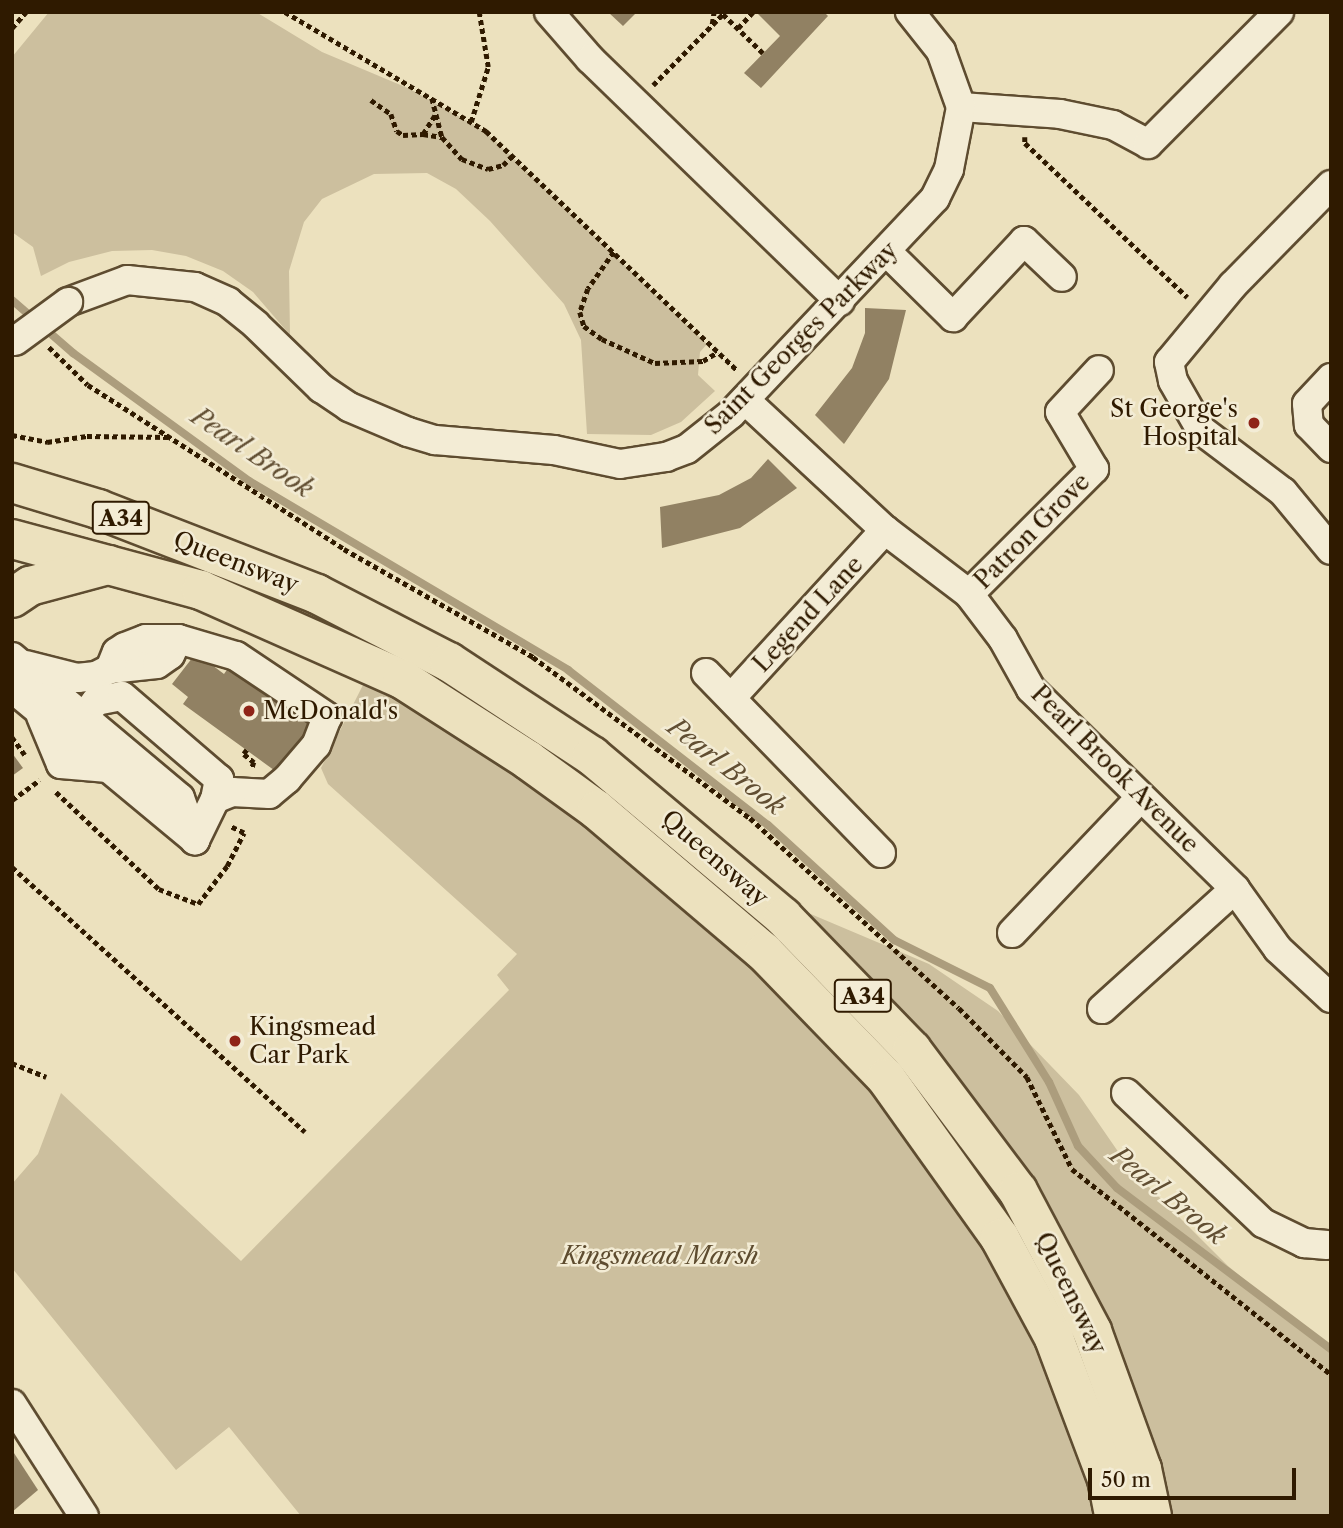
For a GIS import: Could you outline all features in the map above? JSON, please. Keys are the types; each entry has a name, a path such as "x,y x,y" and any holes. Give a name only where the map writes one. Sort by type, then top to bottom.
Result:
{"highway":[{"name":"Queensway","path":"12,483 98,509 228,558 388,628 534,716 678,824 783,917 912,1050 1018,1191 1054,1252 1116,1390 1152,1516"},
{"name":"Queensway","path":"12,539 201,590 373,664 507,746 597,810 764,952 886,1077 1000,1238 1054,1338 1107,1479 1115,1516"},
{"path":"12,598 30,586 110,565"}],"street":[{"path":"549,12 636,103 840,301"},
{"name":"Saint Georges Parkway","path":"13,348 68,302 127,280 195,287 228,302 321,388 349,407 435,440 518,446 641,463 687,449 750,394 887,252 935,198 949,169 961,107 942,51 910,12"},
{"path":"961,107 1025,112 1113,125 1148,144 1279,12"},
{"path":"1326,199 1207,316 1170,362 1173,381 1201,430 1283,492 1329,545"},
{"path":"887,252 953,317 1024,241 1062,277"},
{"name":"Patron Grove","path":"969,594 1094,469 1060,412 1099,370"},
{"path":"1331,378 1307,404 1309,425 1331,448"},
{"name":"Pearl Brook Avenue","path":"750,394 885,530 969,594 1003,639 1031,689 1235,889 1278,949 1331,998"},
{"name":"Legend Lane","path":"731,698 885,530"},
{"path":"13,669 77,678 110,669 157,664 170,655 178,639 236,656 327,717 316,745 269,794 232,792 215,799"},
{"path":"13,669 38,710 61,764 108,768"},
{"path":"13,669 77,725 180,798 195,840"},
{"path":"706,673 881,853"},
{"path":"77,725 96,701 122,696 219,779 215,799 195,840"},
{"path":"38,710 77,725 108,768 195,840"},
{"path":"1012,933 1140,796"},
{"path":"1102,1009 1235,889"},
{"path":"1126,1093 1263,1223 1304,1243 1330,1243"},
{"path":"12,1404 83,1516"}],"path":[{"path":"12,28 26,12"},
{"path":"285,12 471,121 512,156 718,352 750,394"},
{"path":"471,121 488,67 479,12"},
{"path":"712,25 714,12"},
{"path":"738,28 753,12"},
{"path":"636,103 724,13 763,53"},
{"path":"432,98 442,137 452,151 480,167 496,168 512,156"},
{"path":"371,100 391,114 397,131 413,136 423,134 442,137"},
{"path":"1025,112 1025,144 1207,316"},
{"path":"423,134 435,115"},
{"path":"614,252 588,289 580,312 584,326 602,339 655,363 703,361 718,352"},
{"path":"12,435 47,442 87,436 170,438"},
{"path":"12,867 305,1132"},
{"path":"12,1063 46,1077"}],"green space":[{"path":"49,12 256,12 322,52 410,89 485,131 707,344 700,352 698,375 715,391 681,422 651,435 587,434 581,340 564,304 490,221 456,189 427,173 374,174 322,199 304,222 289,271 290,335 253,292 223,271 186,256 152,250 112,251 69,262 41,276 33,247 12,232 12,57"},
{"name":"Kingsmead Marsh","path":"397,610 626,761 806,912 929,964 998,1011 1079,1095 1128,1166 1228,1266 1331,1350 1331,1516 301,1516 229,1427 176,1470 12,1268 12,1184 38,1154 61,1093 241,1261 509,990 497,975 517,954 328,784 321,768 363,685 353,679"}],"building":[{"path":"608,12 637,12 623,26"},
{"path":"756,12 824,12 828,16 761,88 744,73 780,36"},
{"path":"865,308 906,310 889,379 844,444 815,415 852,368 865,333"},
{"path":"768,459 797,488 740,528 662,548 660,507 719,495 751,478"},
{"name":"McDonald's","path":"196,653 224,674 233,661 315,719 278,773 183,704 188,697 172,684"},
{"path":"12,753 23,768 12,776"},
{"path":"12,1450 38,1490 12,1512"}],"waterway":[{"name":"Pearl Brook","path":"12,300 73,353 249,481 568,670 768,825 894,940 990,988 1049,1082 1078,1146 1117,1188 1331,1349"}],"place":[{"name":"St George's Hospital","path":"1254,423"},
{"name":"McDonald's","path":"249,711"},
{"name":"Kingsmead Car Park","path":"235,1041"}]}
